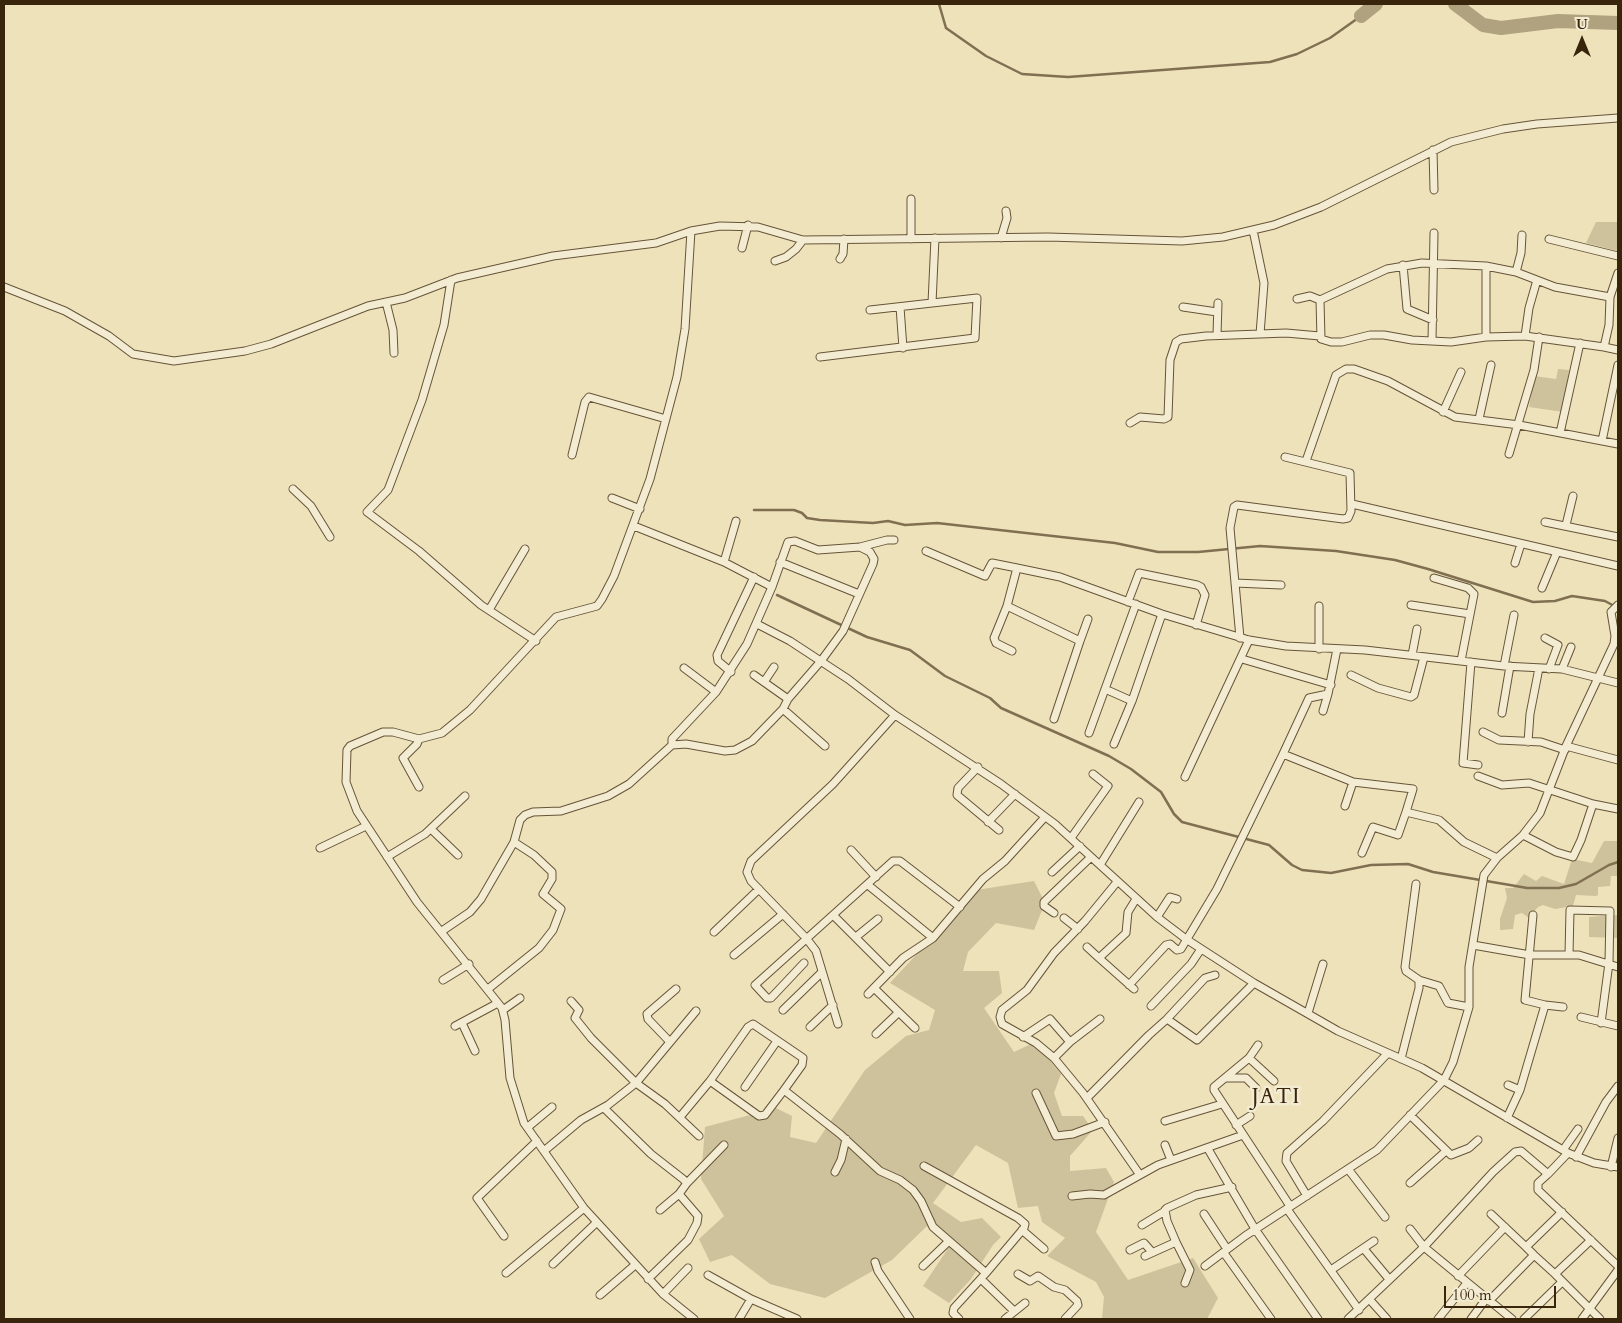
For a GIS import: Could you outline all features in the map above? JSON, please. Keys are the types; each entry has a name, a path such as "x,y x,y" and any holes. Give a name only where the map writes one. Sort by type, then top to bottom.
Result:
{"street":[{"path":"4,287 65,311 109,336 133,354 174,361 246,351 272,344 368,306 405,298 450,280 553,256 656,243 691,231 720,226 748,225 803,240 1001,238 1182,241 1223,238 1274,225 1321,207 1451,142 1503,129 1537,124 1618,118"},
{"path":"1433,150 1434,190"},
{"path":"911,199 912,239"},
{"path":"1001,238 1007,218 1006,212"},
{"path":"742,248 748,225"},
{"path":"1253,230 1264,283 1260,334"},
{"path":"691,231 685,329 681,357 666,419 650,479 634,526 614,576 599,605 556,617 536,641 455,724 437,736 419,739 393,732 383,732 349,746 346,785 366,826 417,902 503,1010 510,1078 520,1114 537,1141 596,1223 662,1294 694,1319"},
{"path":"1432,341 1434,233"},
{"path":"1516,272 1521,253 1522,235"},
{"path":"932,302 935,238"},
{"path":"840,259 843,254 844,239"},
{"path":"1549,239 1618,256"},
{"path":"774,260 791,253 803,240"},
{"path":"1297,298 1310,296 1320,300 1368,276 1404,265 1433,263 1486,266 1516,272 1555,287 1610,297"},
{"path":"1404,265 1407,309 1433,320"},
{"path":"1486,266 1486,337"},
{"path":"1604,347 1610,297 1618,273"},
{"path":"450,280 444,325 422,400 388,490 367,512 419,551 457,586 536,641"},
{"path":"1525,336 1529,308 1537,280"},
{"path":"820,358 975,338 977,298 870,310"},
{"path":"1320,300 1320,336"},
{"path":"386,302 393,330 394,353"},
{"path":"1217,335 1218,303"},
{"path":"1183,306 1217,312"},
{"path":"900,307 903,348"},
{"path":"1130,423 1140,417 1164,419 1168,417 1170,360 1176,342 1181,339 1217,335 1286,333 1320,336 1325,341 1331,342 1342,342 1370,335 1384,335 1412,340 1451,342 1486,337 1525,336 1618,350"},
{"path":"1509,454 1534,370 1539,337"},
{"path":"1560,433 1580,343"},
{"path":"1479,419 1492,365"},
{"path":"1602,441 1618,365"},
{"path":"1306,461 1339,372 1354,369 1388,381 1443,412 1462,418 1519,425 1618,444"},
{"path":"1443,412 1461,372"},
{"path":"572,455 585,402 589,398 666,419"},
{"path":"1240,638 1230,528 1234,507 1237,505 1346,519 1350,516 1352,504 1350,473 1285,457"},
{"path":"293,489 311,506 330,537"},
{"path":"1566,525 1573,496"},
{"path":"612,498 640,509"},
{"path":"1352,504 1618,566"},
{"path":"724,562 736,521"},
{"path":"1545,522 1618,537"},
{"path":"634,526 724,562 772,587"},
{"path":"672,745 672,739 716,692 731,672 757,624 786,545 791,541 818,550 860,547 894,540"},
{"path":"1515,563 1521,544"},
{"path":"442,931 470,912 478,903 514,842 520,820 525,815 532,812 561,811 608,796 629,784 672,745 686,744 715,750 735,750 745,746 784,709 788,699 821,661 843,631 874,559 870,552 860,547"},
{"path":"489,610 525,549"},
{"path":"926,551 985,576 992,563 1060,576 1162,614 1249,640 1286,646 1412,655 1507,666 1562,669 1618,683"},
{"path":"1542,588 1558,552"},
{"path":"780,562 859,594"},
{"path":"1012,651 996,643 994,638 1007,606 1017,568"},
{"path":"1128,602 1139,572 1197,585 1201,587 1205,595 1196,625"},
{"path":"731,672 718,661 717,655 754,577"},
{"path":"1434,578 1471,590 1474,597 1460,661"},
{"path":"1235,583 1281,585"},
{"path":"1089,733 1136,604"},
{"path":"1411,605 1470,614"},
{"path":"1007,606 1080,641"},
{"path":"1320,606 1320,649"},
{"path":"1205,1266 1288,1207 1377,1150 1444,1080 1454,1062 1469,1007 1469,967 1479,895 1484,875 1498,858 1523,836 1540,813 1566,748 1614,644 1615,636 1611,616 1616,607"},
{"path":"1114,744 1132,701 1162,614"},
{"path":"1502,713 1514,615"},
{"path":"1054,718 1088,619"},
{"path":"757,624 790,641 821,661 895,715 978,767 1071,838 1136,899 1186,939 1254,983 1338,1031 1444,1080 1576,1157 1614,1167 1618,1138"},
{"path":"1412,655 1417,629"},
{"path":"1545,638 1558,645 1549,669"},
{"path":"1185,777 1242,659 1249,640"},
{"path":"1562,669 1571,647"},
{"path":"1323,712 1337,649"},
{"path":"1350,675 1378,688 1411,698 1414,696 1424,657"},
{"path":"1242,659 1330,685"},
{"path":"1471,662 1463,763 1478,765"},
{"path":"764,682 774,667"},
{"path":"684,668 716,692"},
{"path":"1528,742 1530,714 1539,668"},
{"path":"754,675 788,699"},
{"path":"1105,690 1132,701"},
{"path":"1087,947 1131,987 1166,944 1170,944 1179,950 1235,852 1284,754 1309,698 1328,694"},
{"path":"784,709 825,746"},
{"path":"838,1024 816,951 748,877 747,872 751,861 846,770 895,715"},
{"path":"1483,732 1499,740 1541,742 1618,760"},
{"path":"419,739 418,744 402,758 419,787"},
{"path":"1284,754 1353,782 1413,789 1398,835 1373,827 1362,853"},
{"path":"978,767 956,792 958,797 999,830"},
{"path":"1071,838 1108,786 1093,774"},
{"path":"1478,776 1502,785 1529,782 1593,804 1618,809"},
{"path":"1345,806 1353,782"},
{"path":"988,822 1015,794"},
{"path":"387,857 431,829 465,796"},
{"path":"1100,865 1139,802"},
{"path":"1523,836 1556,852 1573,857 1593,804"},
{"path":"1406,812 1439,820 1464,842 1498,858"},
{"path":"868,994 910,952 933,938 983,879 1005,862 1045,817"},
{"path":"320,848 366,826"},
{"path":"431,829 458,855"},
{"path":"488,989 539,948 553,930 561,909 543,894 552,879 552,872 514,842"},
{"path":"1052,872 1080,846"},
{"path":"851,850 876,877"},
{"path":"1054,913 1044,906 1044,902 1091,857"},
{"path":"804,963 771,998 768,998 755,985 894,861 900,861 960,907"},
{"path":"1117,882 1078,929 1054,953 1027,990 1000,1014 1002,1024 1036,1043 1054,1058 1105,1122 1140,1175"},
{"path":"1416,884 1405,967 1406,972 1418,980 1439,986 1448,1003 1469,1007"},
{"path":"868,885 933,938"},
{"path":"714,932 759,889"},
{"path":"1157,916 1170,897 1177,899"},
{"path":"1099,958 1126,933 1128,912 1136,899"},
{"path":"1569,955 1570,910 1610,911 1609,963 1601,1023"},
{"path":"734,955 783,914"},
{"path":"833,915 890,972"},
{"path":"1534,915 1525,1000 1563,1008"},
{"path":"1064,918 1078,929"},
{"path":"856,937 878,919"},
{"path":"1473,944 1530,955 1580,955 1618,967"},
{"path":"1152,1006 1191,964 1201,949"},
{"path":"443,980 468,964"},
{"path":"1308,1014 1324,964"},
{"path":"783,1010 822,972"},
{"path":"1087,1098 1149,1034 1167,1019 1205,978 1215,975"},
{"path":"1401,1059 1419,988 1418,980"},
{"path":"1167,1019 1197,1040 1254,983"},
{"path":"874,988 915,1028"},
{"path":"670,1042 648,1020 647,1014 676,989"},
{"path":"503,1010 520,998"},
{"path":"571,1001 579,1010 574,1017 583,1029 636,1082 680,1117 699,1136"},
{"path":"475,1051 458,1024 498,1003"},
{"path":"810,1027 833,1005"},
{"path":"1507,1118 1520,1090 1545,1005"},
{"path":"544,1151 581,1120 604,1108 636,1082 696,1011"},
{"path":"876,1034 898,1013"},
{"path":"1581,1017 1618,1026"},
{"path":"1054,1058 1070,1042 1100,1019"},
{"path":"1023,1037 1050,1020 1070,1042"},
{"path":"680,1117 710,1081 751,1025 755,1025 804,1060 765,1115 759,1116 710,1081"},
{"path":"745,1087 777,1040"},
{"path":"1258,1045 1249,1058 1214,1088 1222,1104 1288,1207 1359,1310"},
{"path":"1307,1196 1286,1161 1287,1153 1323,1121 1388,1054"},
{"path":"1249,1058 1274,1081"},
{"path":"1226,1078 1246,1078 1256,1088"},
{"path":"1508,1085 1520,1090"},
{"path":"1576,1157 1606,1102 1618,1086"},
{"path":"784,1090 846,1139 880,1171 900,1180 913,1190 921,1201 928,1221 983,1276 1014,1311"},
{"path":"1036,1093 1056,1136 1073,1134 1105,1122"},
{"path":"1164,1121 1222,1104"},
{"path":"528,1127 552,1107"},
{"path":"604,1108 651,1154 671,1167 687,1183"},
{"path":"1410,1115 1446,1151 1454,1155 1469,1148 1478,1140"},
{"path":"1236,1125 1250,1116"},
{"path":"1578,1129 1565,1152 1538,1184 1538,1190 1618,1266"},
{"path":"1072,1196 1104,1195 1171,1160 1208,1149 1243,1135"},
{"path":"835,1172 841,1160 846,1139"},
{"path":"504,1236 477,1198 537,1141"},
{"path":"660,1210 679,1194 687,1183 724,1145"},
{"path":"1165,1145 1171,1160"},
{"path":"1208,1149 1256,1229 1318,1319"},
{"path":"1410,1183 1446,1151"},
{"path":"1348,1319 1424,1247 1486,1179 1515,1152 1521,1151 1548,1174"},
{"path":"924,1166 1018,1218 1025,1224 1022,1230 954,1308 953,1313 959,1319"},
{"path":"1348,1169 1385,1216"},
{"path":"1142,1224 1182,1200 1232,1187"},
{"path":"648,1279 682,1247 698,1223 696,1211 679,1194"},
{"path":"506,1273 584,1208"},
{"path":"1165,1211 1176,1242 1190,1270 1185,1283"},
{"path":"1526,1247 1562,1212"},
{"path":"1204,1214 1225,1251 1271,1319"},
{"path":"1491,1214 1600,1319"},
{"path":"553,1264 596,1223"},
{"path":"1458,1276 1505,1227"},
{"path":"1410,1229 1424,1247 1506,1318"},
{"path":"1022,1230 1044,1248"},
{"path":"1555,1274 1591,1240"},
{"path":"922,1266 949,1241"},
{"path":"1331,1270 1374,1241"},
{"path":"1130,1250 1144,1243 1148,1254 1176,1242"},
{"path":"1364,1249 1389,1279"},
{"path":"1470,1319 1534,1255"},
{"path":"875,1262 878,1271 910,1319"},
{"path":"600,1295 635,1265"},
{"path":"662,1294 688,1268"},
{"path":"1582,1319 1618,1270"},
{"path":"1018,1274 1030,1282 1038,1276 1054,1287 1065,1290 1078,1305 1065,1319"},
{"path":"708,1275 751,1299 797,1319"},
{"path":"1524,1319 1562,1282"},
{"path":"1438,1319 1467,1283"},
{"path":"739,1319 751,1299"},
{"path":"1370,1300 1387,1319"},
{"path":"1005,1319 1025,1303"}],"shaded area":[{"path":"1596,222 1618,222 1618,251 1586,243"},
{"path":"1558,369 1569,370 1563,412 1529,407 1534,376 1556,379"},
{"path":"1604,841 1618,841 1618,876 1611,876 1610,886 1598,887 1598,895 1596,896 1576,895 1573,906 1555,909 1543,905 1538,907 1529,918 1522,913 1515,915 1513,929 1500,930 1500,919 1507,898 1505,888 1513,888 1524,874 1536,881 1542,876 1564,884 1572,859 1592,863"},
{"path":"1034,881 1045,903 1034,930 996,923 968,952 963,971 999,971 1002,993 984,1008 1014,1052 1035,1042 1061,1074 1054,1093 1062,1116 1083,1116 1093,1130 1070,1156 1070,1171 1106,1168 1114,1182 1096,1232 1128,1280 1193,1258 1218,1298 1207,1319 1102,1319 1104,1297 1096,1282 1047,1256 1065,1238 1042,1222 1038,1206 1018,1208 1008,1163 976,1145 933,1203 961,1222 982,1218 1001,1237 993,1245 971,1279 949,1303 923,1286 949,1247 935,1224 926,1227 892,1260 825,1298 770,1284 732,1255 710,1262 699,1239 724,1216 701,1179 705,1127 776,1108 792,1116 790,1137 816,1143 865,1070 906,1036 929,1030 935,1010 890,983 976,890"},
{"path":"1618,915 1618,938 1589,937 1589,917"}],"waterway":[{"path":"939,4 946,28 986,56 1022,74 1068,77 1270,62 1297,54 1330,38 1361,16"},
{"path":"1361,16 1376,4"},
{"path":"1455,4 1483,25 1501,28 1558,21 1618,23"},
{"path":"754,510 794,510 802,513 807,518 820,520 873,523 888,521 905,525 937,523 1115,543 1158,552 1198,552 1260,546 1336,551 1395,560 1533,602 1555,601 1572,596 1605,601 1616,607"},
{"path":"777,595 867,637 910,650 945,676 990,698 1001,708 1109,756 1131,769 1161,792 1174,814 1182,822 1269,845 1292,865 1302,870 1331,873 1371,865 1408,864 1433,872 1527,888 1559,888 1576,884 1609,865 1618,862"}],"district":[{"name":"JATI","path":"1276,1098"}]}
